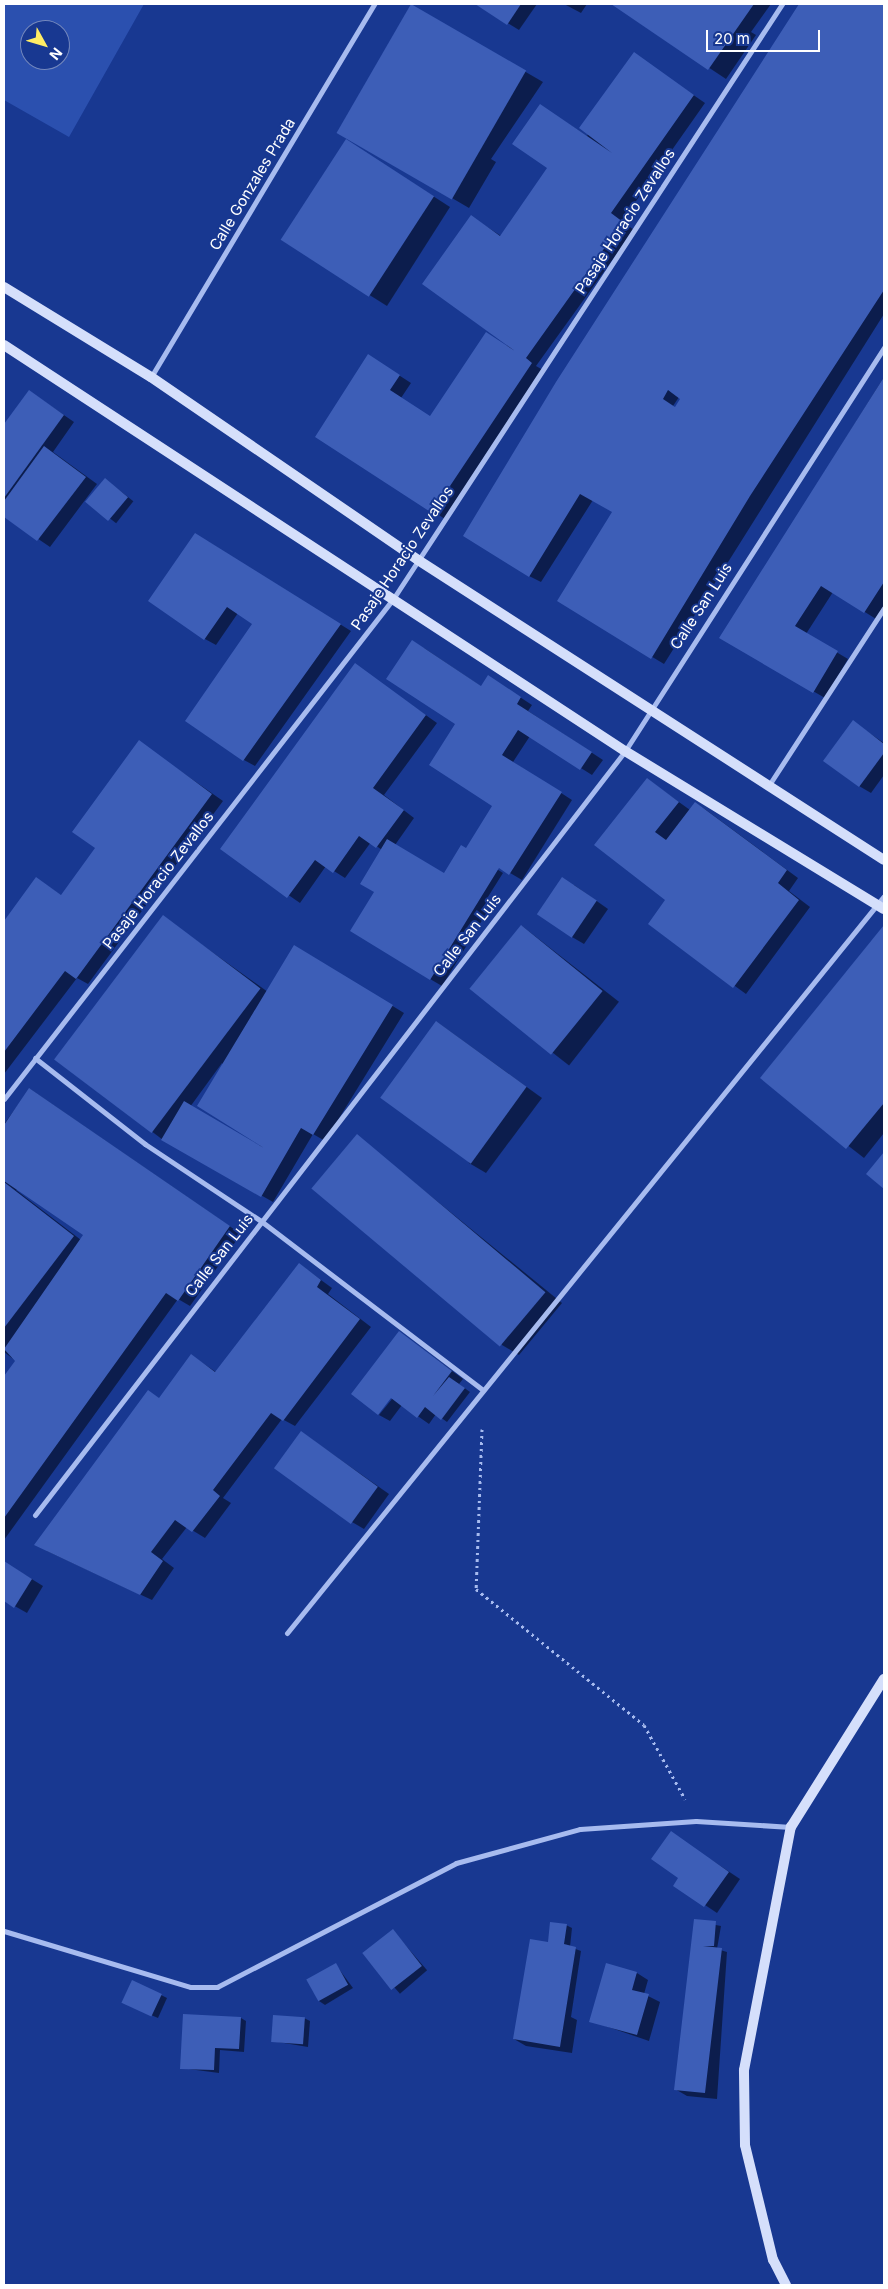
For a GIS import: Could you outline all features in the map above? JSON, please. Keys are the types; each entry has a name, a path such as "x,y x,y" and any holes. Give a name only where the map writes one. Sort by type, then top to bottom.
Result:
{"main road":[{"path":"4,287 151,377 418,560 651,707 884,860"},
{"path":"4,345 625,751 882,903"},
{"path":"786,2285 773,2260 746,2145 744,2070 791,1827 884,1679"}],"street":[{"name":"Calle Gonzales Prada","path":"151,377 374,4"},
{"name":"Pasaje Horacio Zevallos","path":"4,1099 392,599 782,4"},
{"name":"Calle San Luis","path":"35,1514 625,751 651,707 884,346"},
{"path":"769,785 884,608"},
{"path":"287,1632 882,903"},
{"path":"36,1058 145,1144 261,1221 483,1390"},
{"path":"4,1931 191,1987 217,1987 456,1863 580,1830 696,1821 791,1827"}],"path":[{"path":"483,1390 476,1589 644,1725 696,1821"}],"shaded area":[{"path":"4,4 144,4 69,137 4,100"}],"building":[{"path":"411,4 526,70 452,200 336,133"},
{"path":"475,4 521,4 507,25"},
{"path":"611,4 754,4 708,70"},
{"path":"799,4 884,4 884,290 750,496 651,659 557,601 612,512 580,494 529,577 463,536 556,382","holes":["668,390 680,399 675,407 663,399"]},
{"path":"634,52 694,95 611,213 623,222 526,358 532,363 432,513 315,437 368,354 400,375 390,390 430,416 486,332 515,351 422,284 471,215 500,236 547,168 512,144 540,104 612,153 579,128"},
{"path":"346,139 434,196 369,297 281,240"},
{"path":"884,377 884,582 864,613 821,586 795,626 838,651 813,693 719,638"},
{"path":"29,390 64,415 4,498 4,424"},
{"path":"44,446 86,477 37,541 4,517 4,501"},
{"path":"105,478 128,497 108,521 85,502"},
{"path":"195,533 341,624 243,761 185,721 252,624 227,607 204,640 148,601"},
{"path":"412,640 481,686 488,675 521,697 517,704 592,752 580,770 518,730 502,755 562,792 509,875 499,868 430,980 350,931 374,892 360,884 387,839 444,873 461,845 466,848 492,806 429,765 455,724 386,679"},
{"path":"355,663 426,715 373,788 404,810 376,848 359,836 333,873 315,860 287,898 220,849"},
{"path":"853,720 884,744 884,753 859,787 823,761"},
{"path":"139,740 212,794 76,979 65,971 4,1052 4,921 36,877 61,895 95,848 72,832"},
{"path":"647,778 679,802 655,832 666,840 695,802 787,870 778,883 799,900 733,988 648,924 665,900 594,845"},
{"path":"562,877 597,900 572,938 537,914"},
{"path":"163,915 260,988 152,1133 54,1060"},
{"path":"521,925 603,991 551,1055 469,989"},
{"path":"884,925 884,1103 846,1149 760,1078"},
{"path":"294,945 393,1005 313,1135 301,1128 261,1197 161,1140 184,1101 264,1148 197,1106"},
{"path":"436,1021 527,1087 471,1164 380,1098"},
{"path":"29,1088 230,1226 178,1301 166,1293 4,1518 4,1376 15,1361 4,1349 83,1235 4,1181 4,1125"},
{"path":"357,1134 545,1292 500,1347 311,1188"},
{"path":"884,1152 884,1189 866,1174"},
{"path":"4,1182 74,1236 4,1328"},
{"path":"299,1263 321,1280 317,1287 360,1319 283,1421 271,1413 213,1490 220,1496 192,1532 175,1520 151,1552 163,1561 140,1595 34,1545 148,1390 159,1398 191,1354 215,1372"},
{"path":"399,1331 452,1371 433,1396 449,1377 465,1388 441,1420 425,1407 417,1418 391,1398 378,1415 351,1394"},
{"path":"301,1431 378,1487 351,1524 274,1468"},
{"path":"4,1561 32,1579 14,1608 4,1601"},
{"path":"671,1831 729,1872 704,1907 673,1886 678,1878 651,1859"},
{"path":"694,1919 716,1921 714,1946 703,1946 722,1948 705,2093 674,2090"},
{"path":"550,1922 567,1924 564,1944 576,1947 560,2047 513,2039 530,1939 548,1942"},
{"path":"393,1929 422,1966 391,1990 362,1953"},
{"path":"336,1963 348,1985 318,2001 306,1979"},
{"path":"606,1963 637,1972 632,1990 649,1994 637,2035 589,2022"},
{"path":"132,1980 162,1994 151,2017 121,2003"},
{"path":"183,2014 241,2017 239,2049 215,2048 214,2070 180,2069"},
{"path":"273,2015 305,2017 303,2044 271,2042"}]}
